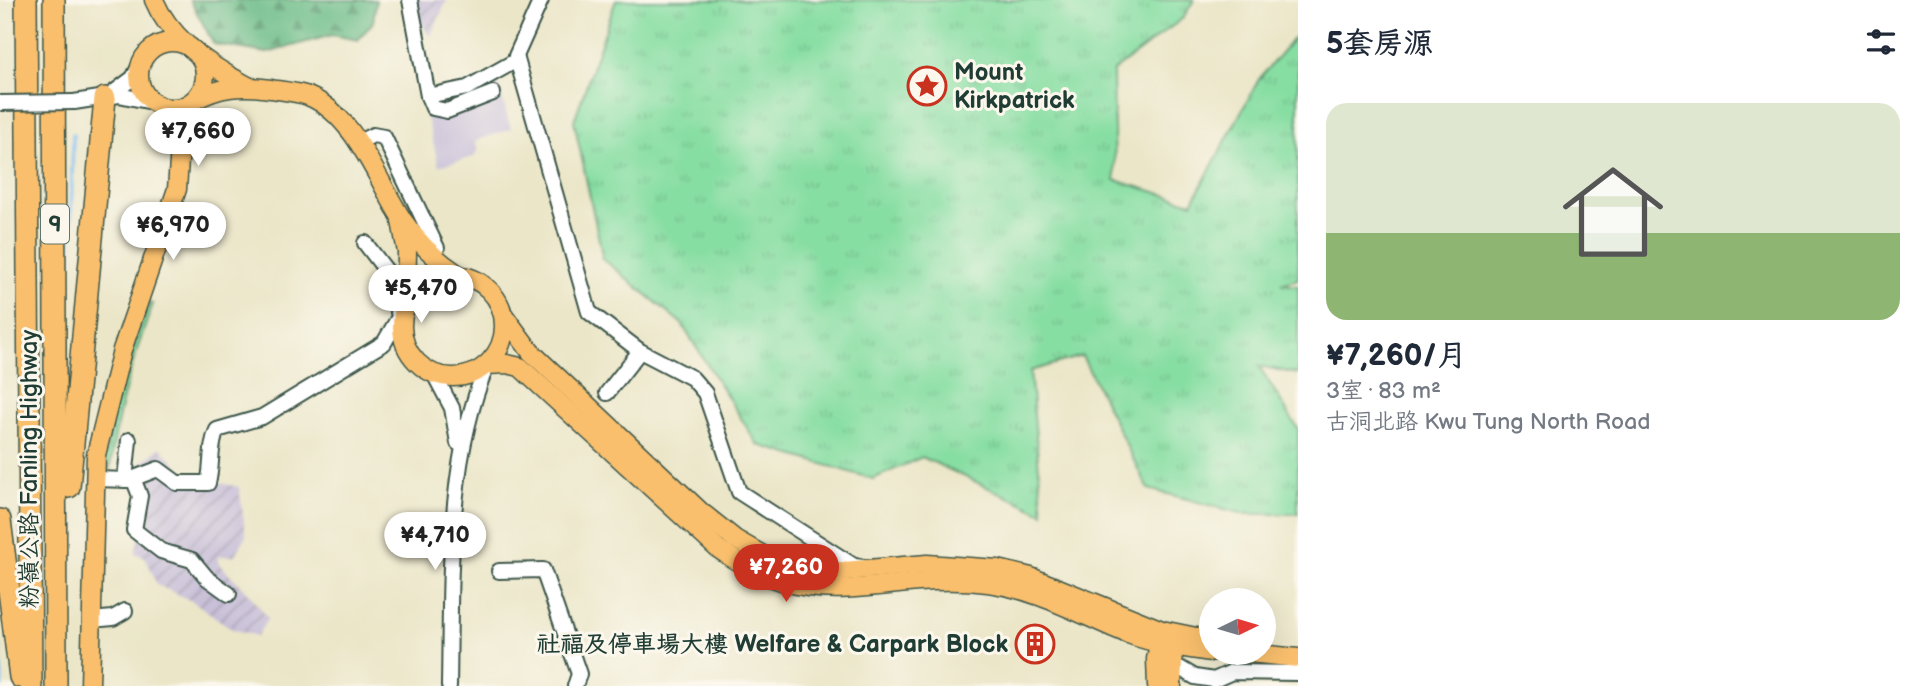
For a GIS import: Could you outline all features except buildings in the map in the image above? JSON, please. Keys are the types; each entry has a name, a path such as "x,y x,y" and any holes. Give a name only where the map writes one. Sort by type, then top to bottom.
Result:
{"highway":[{"name":"粉嶺公路 Fanling Highway","path":"26,0 31,686"},
{"name":"粉嶺公路 Fanling Highway","path":"54,0 57,686"},
{"path":"57,686 71,449 88,299 104,98"},
{"path":"0,520 21,686"}],"main road":[{"path":"90,686 95,479 102,424 132,321 177,189 182,119 191,102 201,93 205,72 202,61 155,4"},
{"path":"155,4 156,39 145,56 140,85 157,105 176,118 181,144"},
{"path":"145,56 165,42 187,45 211,64 248,86"},
{"path":"157,105 173,109 223,88 248,86 307,96 333,114 377,171 401,217 430,253 459,275 482,284 499,302 503,314 531,352 700,511 735,539 768,558 799,568 832,572 927,564 998,569 1031,577 1165,636 1199,639"},
{"path":"401,217 407,252 406,305 402,318 404,341 418,364 433,374 460,378 487,365 507,364 527,373 717,548 736,562 777,582 839,591 934,582 991,584 1026,592 1199,648"},
{"path":"406,305 424,284 447,275 459,275"},
{"path":"487,365 502,341 503,314"},
{"path":"1157,686 1156,659 1165,636"},
{"path":"1165,636 1172,686"},
{"path":"1276,656 1298,658"}],"street":[{"path":"410,0 428,96 433,108 440,111 489,98"},
{"path":"541,0 516,56 565,238 589,312 640,351 692,378 705,393 739,492 854,566 932,560 978,563 1022,572 1066,586 1127,623 1146,648 1195,677 1214,680 1232,672 1298,673"},
{"path":"104,98 126,85 145,56"},
{"path":"428,96 467,88 517,61"},
{"path":"1,103 74,102 129,96 157,105"},
{"path":"357,143 373,135 384,137 437,248"},
{"path":"95,479 129,479 158,469 177,483 208,483 212,466 210,444 217,430 262,417 384,343 399,317 391,277 365,243"},
{"path":"607,393 640,351"},
{"path":"460,459 469,415 487,365"},
{"path":"433,374 456,421 460,459 449,686"},
{"path":"129,440 129,479 140,496 134,530 161,551 192,560 207,578 229,594"},
{"path":"499,571 542,570 579,674 575,686"},
{"path":"91,620 113,618 125,611"}],"shaded area":[{"path":"415,0 447,0 430,37 417,16"},
{"path":"498,83 511,129 475,141 478,150 474,157 439,166 423,102 456,97"},
{"path":"160,447 188,476 239,487 246,536 234,556 218,556 220,565 247,591 268,618 257,636 232,629 194,602 157,585 146,558 135,553 150,494 136,478 126,477"}],"green space":[{"path":"190,0 376,0 373,22 358,40 332,35 267,53 214,44"},
{"path":"616,0 1194,0 1183,18 1113,71 1115,180 1192,203 1259,79 1298,33 1298,279 1281,284 1298,286 1298,374 1259,366 1298,429 1298,514 1244,514 1148,489 1082,356 1030,371 1043,513 922,457 873,479 758,445 681,323 603,259 574,121"},
{"path":"149,303 153,304 126,385 116,426 110,469 105,460 117,393"}],"waterway":[{"path":"70,265 73,134"},
{"path":"0,646 2,686"}],"place":[{"name":"Mount Kirkpatrick","path":"927,86"},
{"name":"社福及停車場大樓 Welfare & Carpark Block","path":"1035,644"}]}
